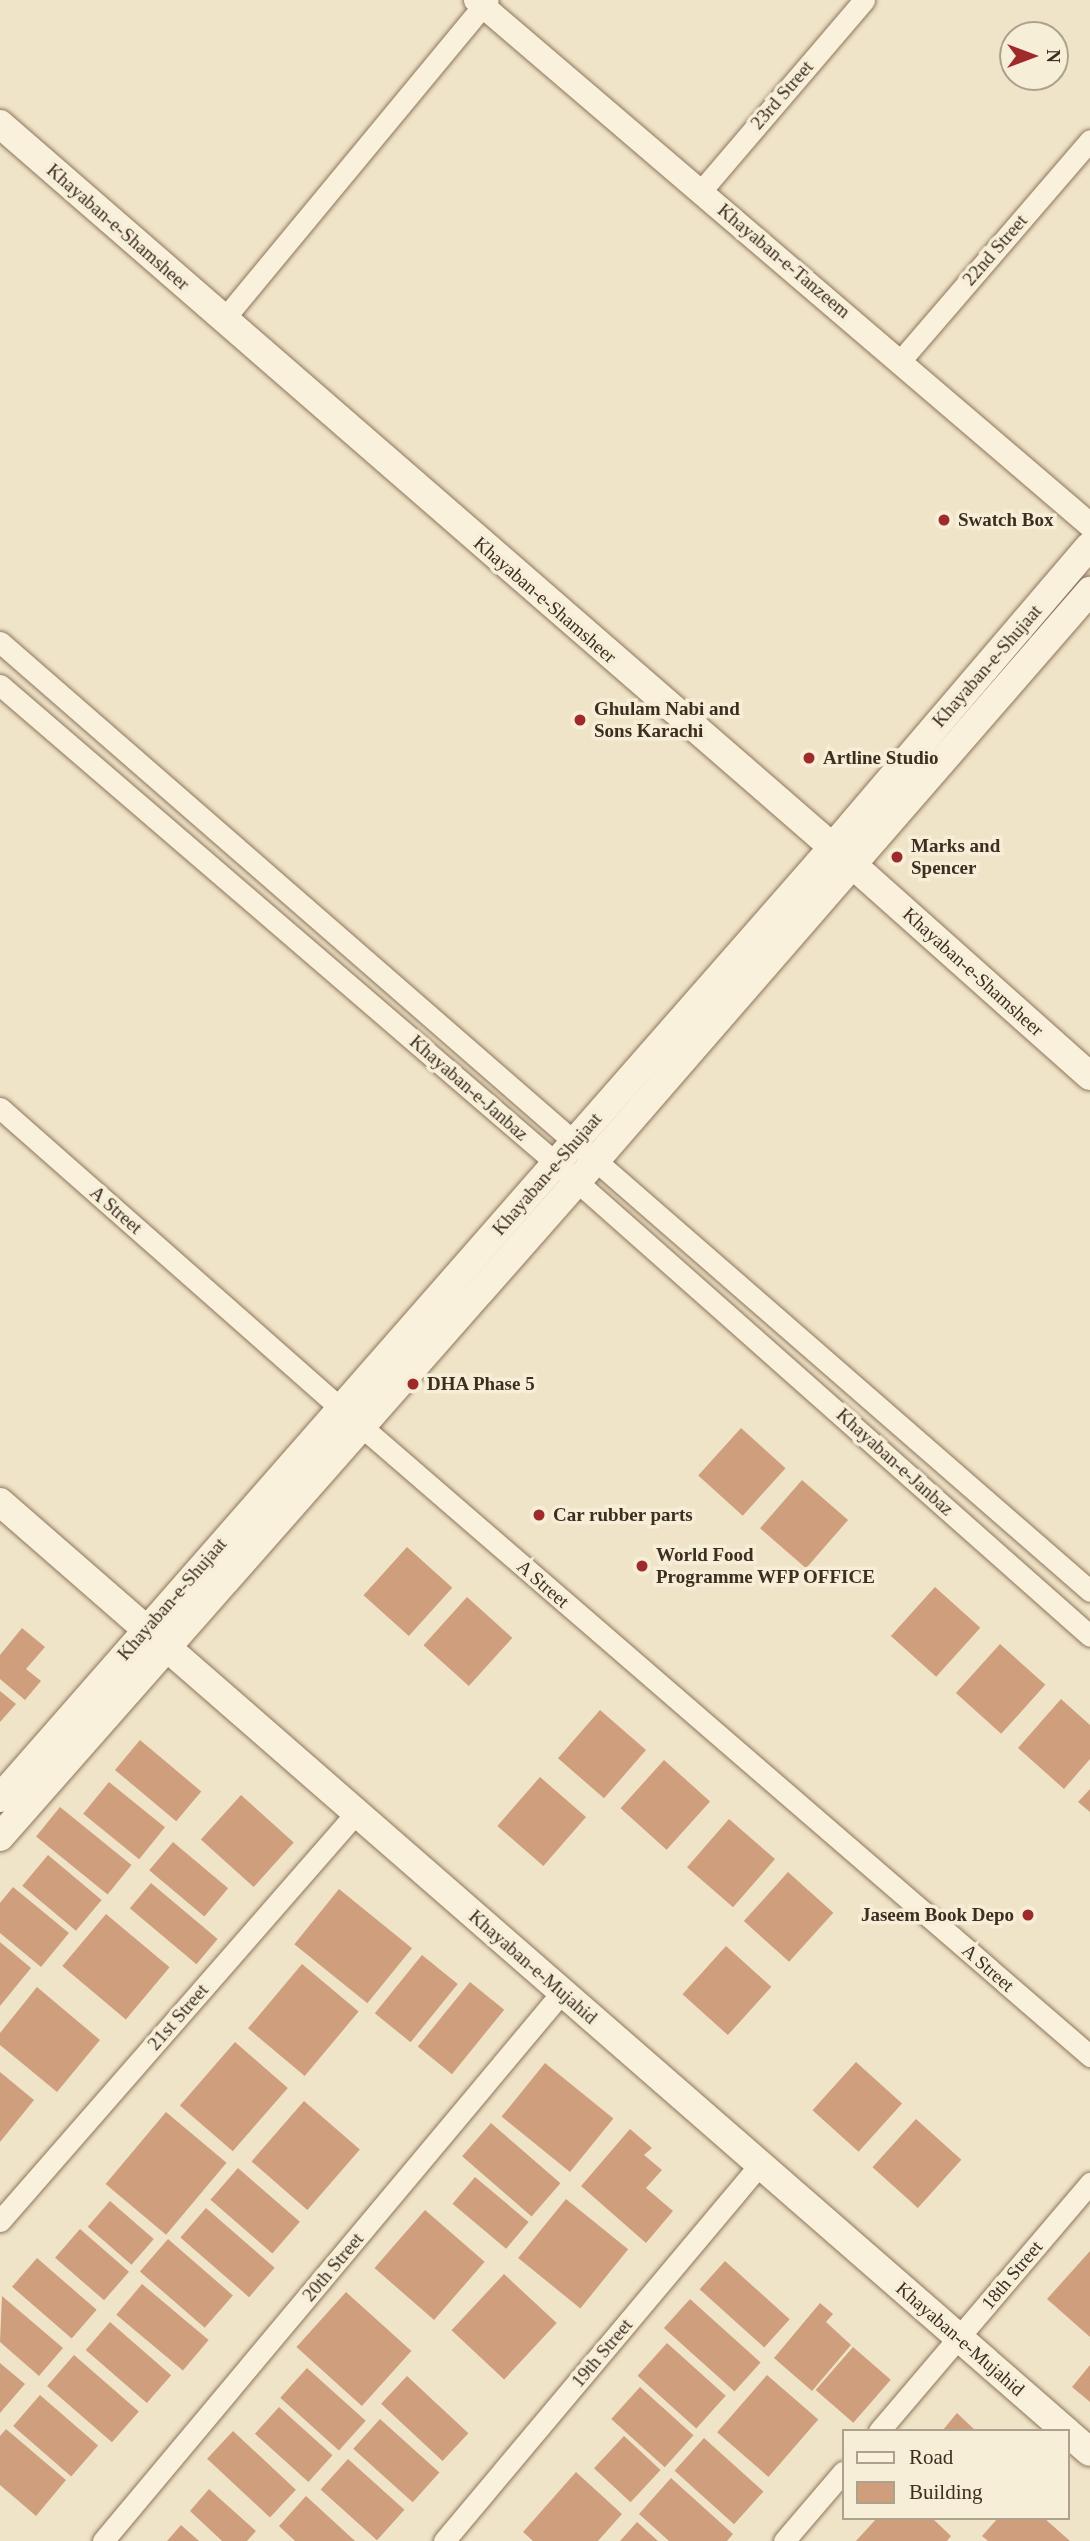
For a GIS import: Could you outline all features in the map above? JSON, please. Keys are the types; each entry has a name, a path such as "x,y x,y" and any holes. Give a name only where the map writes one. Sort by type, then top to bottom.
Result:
{"main road":[{"name":"Khayaban-e-Shamsheer","path":"0,124 1090,1076"},
{"name":"Khayaban-e-Shujaat","path":"842,857 1090,546"},
{"name":"Khayaban-e-Shujaat","path":"0,1798 156,1638 842,857 1090,591"},
{"name":"Khayaban-e-Mujahid","path":"0,1502 1065,2429"},
{"name":"Khayaban-e-Shujaat","path":"0,1837 156,1638"},
{"name":"Khayaban-e-Mujahid","path":"1069,2433 1090,2452"}],"street":[{"name":"23rd Street","path":"701,191 864,0"},
{"name":"Khayaban-e-Tanzeem","path":"482,2 1090,525"},
{"path":"223,320 482,2"},
{"name":"22nd Street","path":"901,360 1090,140"},
{"name":"Khayaban-e-Janbaz","path":"0,642 1090,1591"},
{"name":"Khayaban-e-Janbaz","path":"0,685 567,1172 1090,1636"},
{"name":"A Street","path":"0,1108 351,1417 1090,2056"},
{"name":"21st Street","path":"0,2221 356,1813"},
{"name":"20th Street","path":"103,2541 562,1992"},
{"name":"19th Street","path":"444,2541 760,2164"},
{"name":"18th Street","path":"881,2429 1090,2183"},
{"path":"784,2541 842,2473"}],"building":[{"path":"741,1428 786,1468 743,1516 698,1476"},
{"path":"802,1480 848,1520 806,1568 760,1528"},
{"path":"407,1547 452,1588 409,1636 364,1595"},
{"path":"935,1587 980,1628 936,1677 891,1636"},
{"path":"467,1597 512,1638 469,1686 424,1645"},
{"path":"22,1628 45,1647 26,1669 41,1681 25,1700 0,1679 0,1655"},
{"path":"1000,1644 1045,1685 1001,1734 956,1693"},
{"path":"0,1691 16,1704 0,1722"},
{"path":"1061,1699 1090,1725 1090,1759 1064,1789 1018,1748"},
{"path":"600,1710 646,1750 604,1798 558,1758"},
{"path":"140,1740 201,1791 176,1821 115,1770"},
{"path":"664,1760 710,1801 667,1850 621,1808"},
{"path":"540,1777 586,1817 543,1866 497,1826"},
{"path":"109,1782 165,1827 139,1859 83,1814"},
{"path":"1090,1789 1090,1812 1078,1802"},
{"path":"241,1795 294,1843 254,1887 201,1840"},
{"path":"60,1807 131,1865 108,1894 36,1837"},
{"path":"729,1819 775,1859 733,1907 687,1867"},
{"path":"173,1842 228,1888 204,1917 149,1870"},
{"path":"48,1855 102,1900 76,1931 22,1886"},
{"path":"788,1872 833,1913 789,1962 744,1921"},
{"path":"151,1883 218,1939 196,1964 130,1908"},
{"path":"13,1887 69,1933 41,1967 0,1933 0,1903"},
{"path":"339,1889 412,1948 367,2003 294,1944"},
{"path":"106,1914 170,1967 126,2019 62,1966"},
{"path":"0,1942 31,1968 0,2006"},
{"path":"726,1946 771,1987 728,2035 683,1994"},
{"path":"422,1955 458,1984 411,2042 375,2013"},
{"path":"302,1964 359,2012 305,2076 248,2028"},
{"path":"470,1982 504,2010 452,2074 418,2047"},
{"path":"37,1987 100,2040 57,2092 0,2045 0,2033"},
{"path":"235,2042 288,2088 233,2151 180,2105"},
{"path":"856,2062 902,2103 859,2152 813,2110"},
{"path":"545,2063 613,2118 570,2172 502,2117"},
{"path":"0,2072 34,2100 0,2142"},
{"path":"304,2101 360,2150 307,2210 252,2161"},
{"path":"166,2112 227,2163 166,2235 106,2184"},
{"path":"916,2119 961,2160 918,2208 873,2167"},
{"path":"491,2123 560,2183 532,2217 462,2156"},
{"path":"630,2129 652,2148 644,2155 662,2170 646,2188 673,2211 646,2243 581,2186"},
{"path":"238,2168 300,2222 272,2253 210,2200"},
{"path":"475,2177 529,2222 506,2249 453,2204"},
{"path":"566,2199 628,2249 580,2308 518,2258"},
{"path":"110,2201 154,2239 131,2265 88,2227"},
{"path":"206,2208 275,2268 249,2297 180,2237"},
{"path":"425,2210 485,2262 434,2320 374,2268"},
{"path":"80,2229 129,2272 104,2300 55,2258"},
{"path":"168,2239 233,2295 205,2328 140,2271"},
{"path":"1090,2251 1090,2337 1047,2299"},
{"path":"37,2258 97,2310 72,2339 12,2287"},
{"path":"725,2261 790,2319 764,2347 700,2289"},
{"path":"504,2274 557,2323 504,2379 451,2330"},
{"path":"142,2284 209,2340 183,2371 116,2315"},
{"path":"346,2292 411,2351 362,2406 296,2347"},
{"path":"2,2296 63,2348 39,2376 0,2342"},
{"path":"690,2299 761,2363 735,2392 664,2328"},
{"path":"820,2303 833,2314 826,2322 851,2345 812,2391 774,2358"},
{"path":"110,2322 171,2375 147,2403 86,2350"},
{"path":"667,2343 726,2396 696,2429 638,2376"},
{"path":"853,2347 891,2380 853,2423 816,2390"},
{"path":"74,2355 139,2411 112,2442 47,2386"},
{"path":"0,2363 25,2384 0,2413"},
{"path":"1090,2365 1090,2402 1072,2387"},
{"path":"307,2368 366,2421 339,2451 280,2398"},
{"path":"767,2375 818,2420 768,2477 717,2432"},
{"path":"407,2376 468,2433 443,2461 381,2404"},
{"path":"640,2387 694,2435 665,2467 611,2419"},
{"path":"40,2395 98,2446 71,2476 13,2426"},
{"path":"279,2407 333,2455 308,2482 255,2434"},
{"path":"957,2413 974,2429 944,2429"},
{"path":"380,2419 439,2473 413,2502 353,2449"},
{"path":"6,2429 66,2480 36,2516 0,2485 0,2436"},
{"path":"233,2431 296,2490 270,2517 207,2459"},
{"path":"624,2436 661,2470 631,2502 594,2468"},
{"path":"704,2438 763,2492 734,2524 675,2471"},
{"path":"348,2459 404,2510 377,2540 321,2489"},
{"path":"576,2472 622,2514 598,2541 533,2541 523,2532"},
{"path":"671,2478 733,2534 727,2541 669,2541 639,2514"},
{"path":"209,2489 256,2531 247,2541 222,2541 190,2511"},
{"path":"306,2496 355,2541 295,2541 279,2526"},
{"path":"875,2520 934,2520 951,2536 947,2541 856,2541"},
{"path":"996,2520 1046,2520 1070,2541 988,2541 982,2536"},
{"path":"637,2522 658,2541 620,2541"},
{"path":"181,2525 199,2541 167,2541"}],"place":[{"name":"Swatch Box","path":"944,520"},
{"name":"Ghulam Nabi and Sons Karachi","path":"580,720"},
{"name":"Artline Studio","path":"809,758"},
{"name":"Marks and Spencer","path":"897,857"},
{"name":"DHA Phase 5","path":"413,1384"},
{"name":"Car rubber parts","path":"539,1515"},
{"name":"World Food Programme WFP OFFICE","path":"642,1566"},
{"name":"Jaseem Book Depo","path":"1028,1915"}]}
